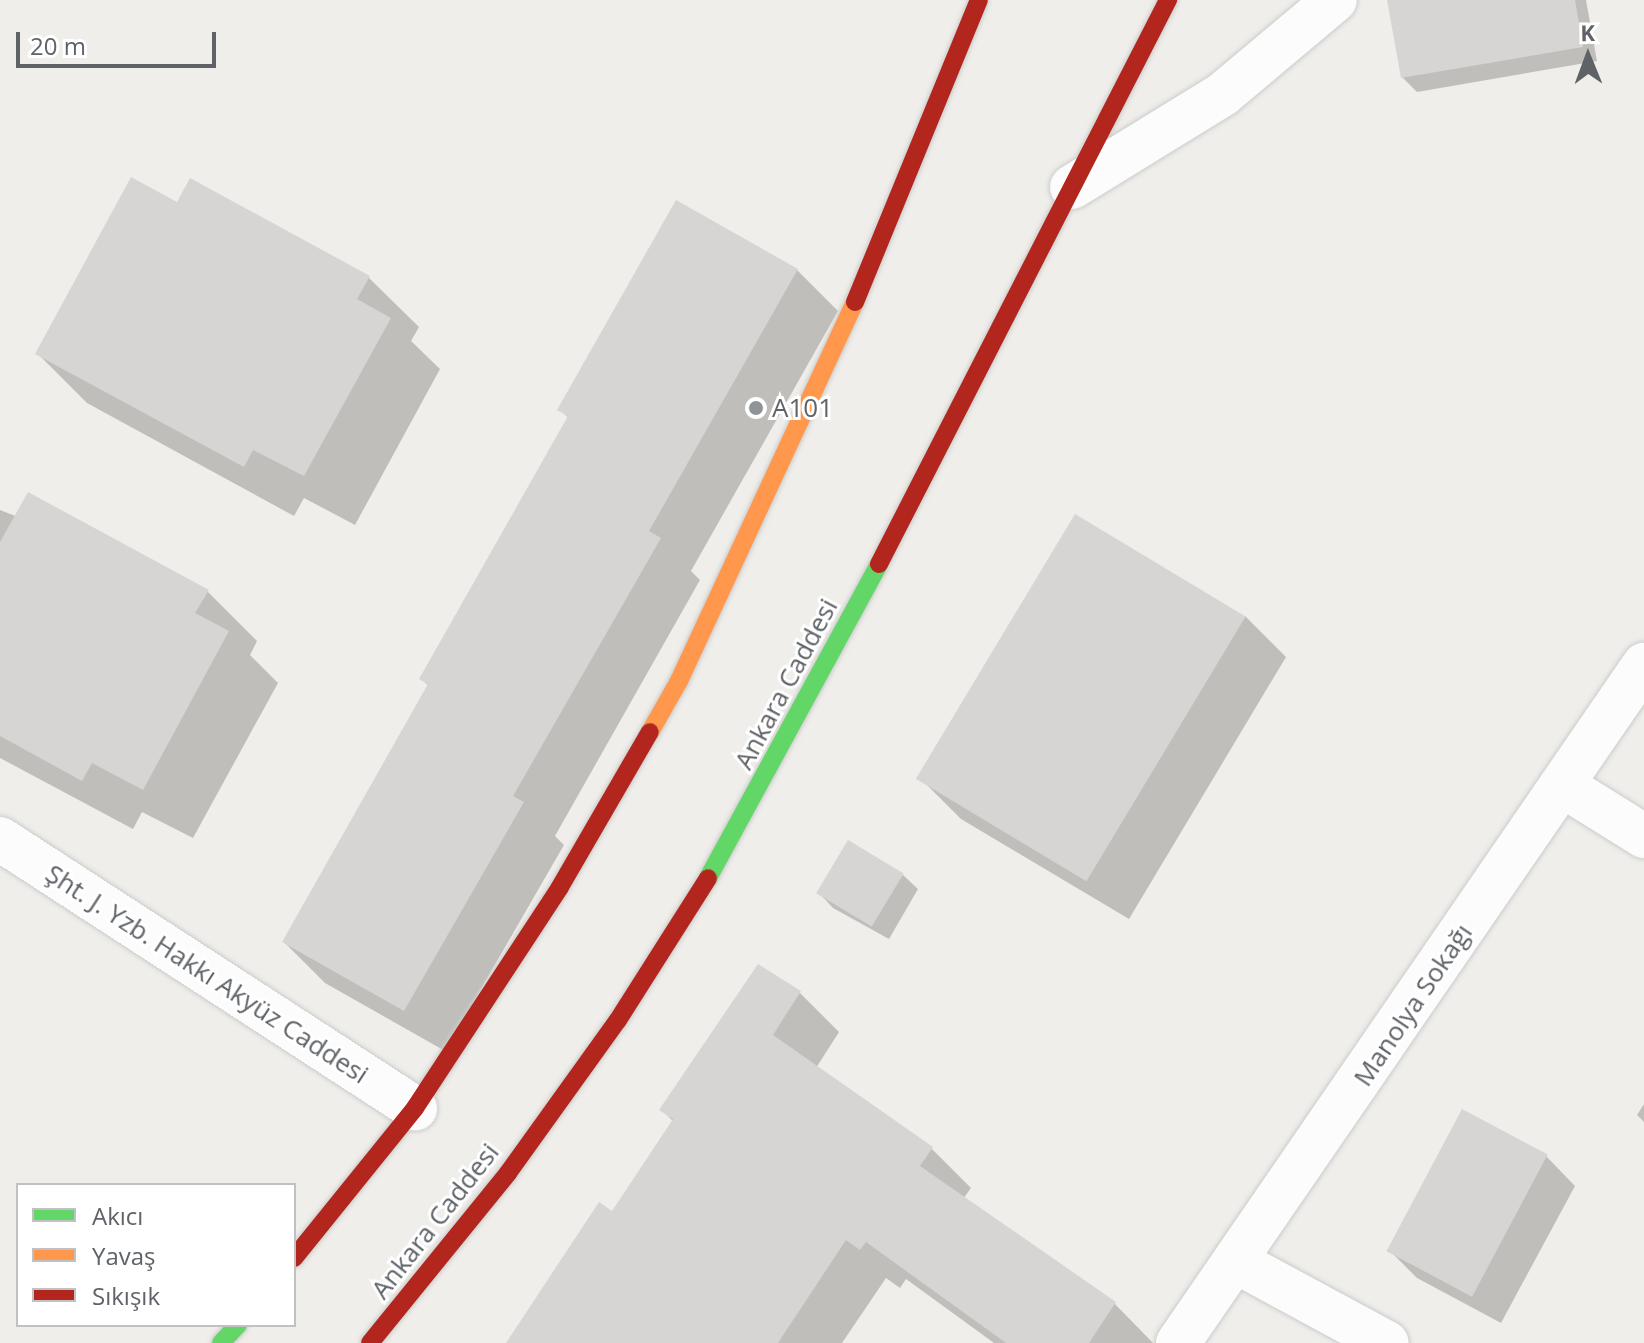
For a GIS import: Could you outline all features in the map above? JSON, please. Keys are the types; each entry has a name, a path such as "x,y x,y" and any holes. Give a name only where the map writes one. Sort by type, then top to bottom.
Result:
{"main road":[{"path":"296,1256 415,1108 560,887 679,681 876,256 979,0"},
{"name":"Ankara Caddesi","path":"370,1343 508,1173 693,904 868,586 1168,0"},
{"path":"221,1343 236,1327"}],"street":[{"path":"1072,187 1223,94 1335,0"},
{"name":"Manolya Sokağı","path":"1178,1343 1237,1262 1644,665"},
{"path":"1562,785 1644,836"},
{"name":"Şht. J. Yzb. Hakkı Akyüz Caddesi","path":"0,839 415,1108"},
{"path":"1237,1262 1387,1343"}],"building":[{"path":"1387,0 1575,0 1583,47 1401,78"},
{"path":"131,177 177,202 190,178 370,276 357,299 391,318 304,476 253,450 244,467 35,354"},
{"path":"676,200 798,269 649,531 661,538 513,796 524,802 404,1011 282,942 428,684 419,679 568,416 557,410"},
{"path":"28,492 209,590 195,613 229,631 143,790 92,763 82,781 0,736 0,542"},
{"path":"1075,514 1246,616 1086,881 916,779"},
{"path":"848,840 904,873 872,927 816,893"},
{"path":"758,964 801,991 773,1035 933,1147 920,1166 1116,1302 1089,1343 1006,1343 866,1242 860,1250 846,1240 778,1343 506,1343 599,1202 612,1211 673,1119 659,1110"},
{"path":"1462,1109 1548,1155 1472,1297 1386,1251"}],"traffic: fast":[{"path":"708,878 879,564"},
{"path":"221,1343 236,1327"}],"traffic: slow":[{"path":"650,732 679,681 855,302"}],"traffic: jam":[{"path":"855,302 979,0"},
{"path":"879,564 1168,0"},
{"path":"296,1256 415,1108 560,887 650,732"},
{"path":"370,1343 508,1173 618,1020 708,878"}],"place":[{"name":"A101","path":"756,408"}]}
